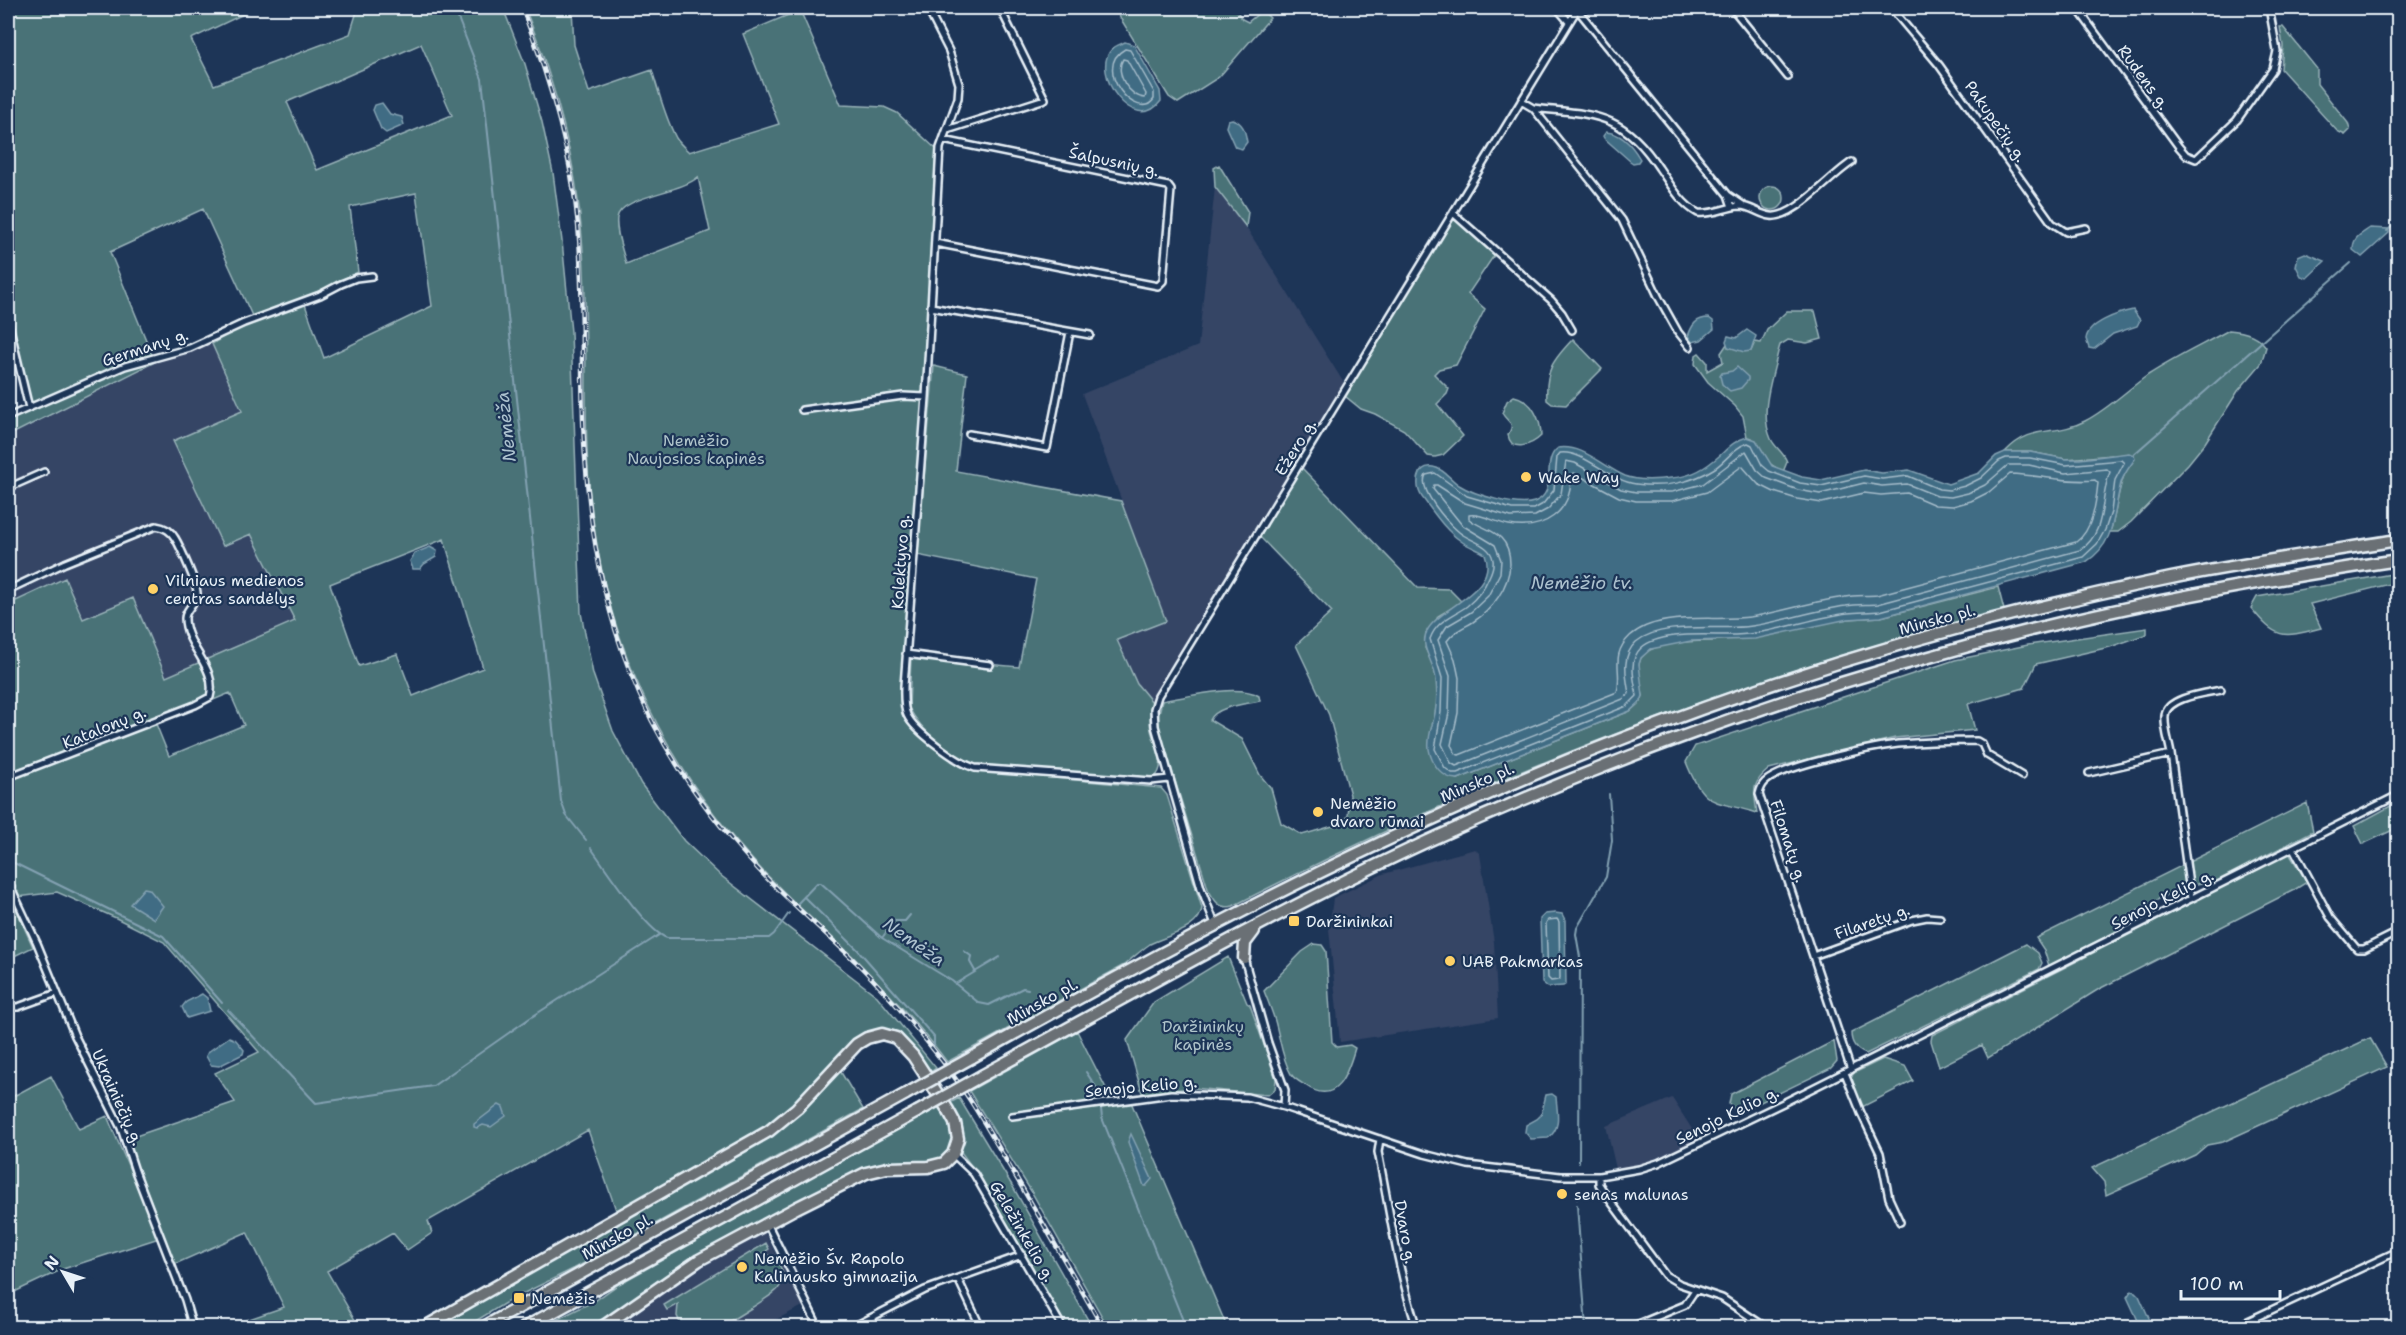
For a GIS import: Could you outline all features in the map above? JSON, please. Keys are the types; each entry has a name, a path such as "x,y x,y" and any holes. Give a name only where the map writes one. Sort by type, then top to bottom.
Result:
{"highway":[{"name":"Minsko pl.","path":"482,1328 1215,924 1325,868 1445,812 1544,770 1684,715 1791,679 1935,635 2088,596 2224,568 2398,540"},
{"name":"Minsko pl.","path":"524,1328 538,1323 1215,948 1360,874 1517,802 1665,742 1916,661 2058,623 2229,587 2398,560"},
{"path":"1215,948 1230,949 1244,958 1245,943 1258,927"},
{"path":"423,1328 769,1131 797,1108 857,1044 875,1035 889,1035 896,1038 920,1065 955,1123 958,1139 954,1154 944,1163 936,1166 887,1168 866,1173 699,1260 601,1328"}],"street":[{"name":"Kolektyvo g.","path":"927,8 949,51 959,84 958,98 940,148 926,398 906,654 904,700 908,717 963,765 975,768 1140,780 1169,779"},
{"path":"947,130 1045,99 1000,8"},
{"path":"1557,8 1569,22"},
{"path":"1578,8 1728,195 1744,206 1769,216 1787,213 1798,207 1836,172 1852,162"},
{"name":"Ežero g.","path":"1215,924 1201,888 1154,720 1158,696 1578,8"},
{"path":"1732,8 1788,77"},
{"name":"Pakupečių g.","path":"1891,8 1940,65 2052,223 2066,232 2086,228"},
{"name":"Rudens g.","path":"2077,8 2179,147 2196,159 2237,120 2273,69 2277,51 2269,8"},
{"path":"1521,101 1533,108 1622,220 1672,323 1690,347"},
{"path":"1533,108 1590,114 1610,120 1638,142 1652,158 1674,191 1693,210 1704,214 1744,206"},
{"name":"Šalpusnių g.","path":"935,243 1158,286 1163,281 1171,190 1168,186 943,140"},
{"path":"1728,195 1732,207"},
{"path":"1453,213 1551,300 1572,330"},
{"name":"Germanų g.","path":"8,417 125,366 190,348 258,318 320,296 356,279 372,276"},
{"path":"931,307 1090,335"},
{"path":"8,320 29,408"},
{"path":"969,434 1047,448 1070,332"},
{"path":"802,410 903,396 926,398"},
{"path":"8,488 44,472"},
{"name":"Katalonų g.","path":"8,590 65,563 156,526 166,529 175,536 198,591 194,605 187,612 185,619 190,635 209,674 210,697 195,705 8,777"},
{"path":"906,654 990,664"},
{"path":"2191,899 2165,715 2167,709 2178,700 2221,690"},
{"name":"Filomatų g.","path":"1900,1222 1889,1198 1880,1153 1861,1113 1813,956 1759,794 1765,782 1823,759 1896,744 1977,741 1982,744 1987,755 2022,776"},
{"path":"2089,773 2171,754"},
{"name":"Senojo Kelio g.","path":"1012,1116 1172,1094 1247,1097 1284,1107 1424,1154 1468,1165 1560,1176 1599,1176 1639,1169 1658,1163 1848,1071 2398,795"},
{"path":"2294,848 2330,917 2356,949 2364,949 2398,932"},
{"name":"Ukrainiečių g.","path":"8,881 75,1036 121,1128 135,1171 185,1300 193,1328"},
{"name":"Filaretų g.","path":"1813,956 1912,920 1927,917 1940,918"},
{"path":"1244,958 1268,1043 1285,1090 1284,1107"},
{"path":"8,1007 57,993"},
{"name":"Dvaro g.","path":"1380,1139 1378,1152 1393,1240 1403,1288 1417,1328"},
{"name":"Geležinkelio g.","path":"954,1154 974,1174 1063,1328"},
{"path":"1599,1176 1599,1184 1606,1195 1657,1266 1672,1280 1722,1298 1767,1328"},
{"path":"767,1223 819,1328"},
{"path":"2233,1328 2398,1251"},
{"path":"851,1328 925,1290 1022,1254"},
{"path":"958,1279 981,1328"},
{"path":"1629,1328 1685,1305 1695,1290"}],"shaded area":[{"path":"1215,187 1246,227 1344,383 1152,702 1137,684 1117,639 1166,620 1082,394 1198,346"},
{"path":"212,344 242,411 174,441 223,546 251,533 295,621 166,678 83,619 65,578 15,601 8,583 8,436 155,362"},
{"name":"UAB Pakmarkas","path":"1475,849 1480,854 1494,942 1498,1018 1340,1042 1329,929 1333,898 1383,874"},
{"path":"1672,1098 1699,1140 1644,1163 1616,1169 1606,1126"},
{"name":"Nemėžio Šv. Rapolo Kalinausko gimnazija","path":"764,1231 803,1306 769,1323 770,1327 613,1328 677,1281"}],"green space":[{"path":"8,8 256,8 191,39 214,85 350,34 358,8 503,8 525,64 542,122 553,173 571,332 581,613 593,674 613,731 641,784 684,841 720,875 877,996 936,1068 929,1073 912,1047 873,1031 772,1123 617,1213 588,1130 428,1221 432,1233 407,1250 393,1233 327,1271 359,1327 226,1327 284,1307 247,1232 175,1264 127,1139 235,1102 215,1073 259,1052 164,942 57,892 18,897 8,872 8,583 16,601 65,578 83,619 133,598 166,677 295,621 251,534 223,546 173,441 242,411 212,344 253,318 203,209 110,252 155,362 8,436 8,421 30,411 31,402 8,304","holes":["421,44 452,115 317,170 287,102","416,193 432,306 324,358 303,299 358,272 350,207","444,539 483,668 413,696 397,654 359,666 330,584","230,693 244,725 169,756 156,724"]},
{"name":"Nemėžio Naujosios kapinės","path":"525,8 572,8 574,45 589,92 652,70 672,130 677,140 689,152 779,124 743,34 800,10 841,105 884,107 897,113 936,149 923,392 901,688 902,714 908,724 962,767 979,771 1161,788 1167,795 1202,908 1200,915 1189,927 1150,944 1124,965 947,1062 882,986 762,870 724,826 674,755 635,677 608,598 595,537 587,447 584,272 579,207 569,149 555,92","holes":["698,177 710,231 626,264 618,235 617,218 621,211 629,205 679,187"]},
{"path":"1114,8 1235,8 1242,19 1248,22 1259,13 1266,14 1270,18 1219,77 1178,103 1169,97"},
{"path":"2280,27 2283,27 2317,69 2317,84 2348,123 2350,130 2345,135 2337,131 2281,69 2283,46"},
{"path":"1219,165 1248,212 1246,227 1215,187 1214,168"},
{"path":"1772,186 1780,190 1784,198 1780,206 1772,210 1764,206 1760,198 1764,190"},
{"path":"1453,218 1495,254 1468,294 1485,309 1456,365 1439,369 1434,374 1449,389 1437,404 1463,436 1443,455 1435,457 1428,456 1404,430 1361,409 1345,396"},
{"path":"1787,311 1815,311 1822,339 1807,343 1788,340 1780,345 1770,384 1766,418 1771,439 1787,462 1783,472 1767,462 1752,438 1747,437 1743,416 1708,382 1695,364 1696,355 1699,353 1707,362 1707,371 1723,362 1721,353 1727,344 1728,347 1751,351 1755,342 1761,343 1767,330"},
{"path":"2229,330 2250,334 2263,343 2266,347 2261,364 2238,391 2205,443 2188,464 2131,522 2118,532 2110,532 2126,471 2112,455 2066,459 2030,452 2005,452 2025,437 2063,429 2085,421 2110,405 2148,375"},
{"path":"1573,339 1602,369 1566,405 1552,404 1547,400 1549,373 1555,360"},
{"path":"934,366 967,374 956,471 1121,501 1166,621 1117,640 1137,684 1152,702 1150,726 1160,756 1160,768 1153,779 976,764 956,754 929,734 909,708 911,657 1019,667 1036,579 917,555"},
{"path":"1514,396 1526,402 1534,411 1541,430 1541,436 1522,446 1517,446 1510,441 1508,435 1511,425 1502,413 1507,401"},
{"path":"1301,467 1418,588 1449,589 1462,602 1438,616 1425,648 1434,666 1438,684 1437,704 1429,743 1458,779 1630,711 1643,696 1639,672 1641,658 1646,652 1663,645 1713,641 1848,619 1881,617 1998,587 2004,610 1846,654 1767,679 1611,735 1458,799 1382,833 1233,906 1224,907 1215,900 1208,889 1157,721 1162,701 1226,691 1250,692 1259,696 1260,701 1225,709 1213,715 1210,720 1242,739 1260,775 1271,788 1281,823 1302,835 1343,823 1348,815 1350,795 1329,715 1296,645 1332,612 1260,537"},
{"path":"2398,573 2398,582 2310,604 2321,628 2297,634 2281,634 2274,631 2251,608 2257,597"},
{"path":"2147,628 2147,634 2110,647 2036,664 2024,688 1968,704 1975,730 1895,738 1769,769 1756,784 1757,813 1705,796 1686,762 1695,746 1955,660 2028,645"},
{"path":"2398,802 2398,835 2395,829 2363,844 2354,826"},
{"path":"2307,803 2313,831 2209,885 2201,883 2193,885 2189,862"},
{"path":"2289,853 2307,882 2294,890 2099,989 1988,1058 1982,1045 1939,1067 1931,1041 1932,1035"},
{"path":"2183,865 2187,889 2180,896 2168,894 2126,917 2119,930 2049,966 2044,950 2036,938"},
{"path":"8,892 33,947 8,959"},
{"path":"1314,944 1322,945 1326,951 1332,1042 1337,1047 1350,1045 1355,1048 1345,1076 1333,1090 1325,1092 1316,1091 1291,1074 1285,1062 1275,1021 1264,991 1302,952"},
{"path":"2026,944 2038,953 2042,963 2039,969 1866,1054 1853,1043 1851,1033"},
{"name":"Daržininkų kapinės","path":"1228,957 1247,1003 1250,1005 1276,1079 1275,1089 1268,1095 1193,1088 1142,1093 1127,1040 1154,1002"},
{"path":"1077,1031 1114,1104 1131,1102 1227,1327 1108,1327 1031,1191 969,1091"},
{"path":"2370,1038 2387,1067 2223,1142 2207,1145 2195,1155 2106,1195 2104,1182 2092,1168"},
{"path":"1834,1041 1837,1061 1831,1068 1738,1113 1729,1104 1731,1094"},
{"path":"1883,1059 1905,1066 1913,1081 1862,1107 1851,1077 1854,1073"},
{"path":"839,1069 863,1109 577,1267 510,1300 466,1327 432,1328 763,1140 800,1111"},
{"path":"51,1076 79,1129 107,1116 159,1238 63,1269 8,1295 8,1099"},
{"path":"959,1098 1013,1187 1092,1327 1067,1327 978,1175 961,1152 962,1141 948,1104"},
{"path":"941,1105 953,1131 953,1146 942,1159 933,1162 887,1164 658,1283 594,1327 540,1328 596,1300 619,1284"},
{"path":"766,1243 769,1249 763,1253 778,1263 783,1278 778,1289 768,1297 719,1327 711,1329 682,1327 677,1316 678,1304 667,1310 664,1305"}],"water":[{"path":"1125,42 1134,45 1160,91 1161,101 1150,110 1139,111 1128,106 1110,85 1106,72 1106,59 1112,49"},
{"path":"382,103 390,114 402,117 404,125 386,133 381,129 373,110 375,105"},
{"path":"1232,119 1239,123 1245,131 1247,142 1242,149 1235,147 1226,127 1228,120"},
{"path":"1606,132 1626,141 1640,159 1638,162 1630,161 1604,138"},
{"path":"2370,228 2389,229 2389,233 2362,257 2353,250 2354,242"},
{"path":"2305,253 2325,261 2307,278 2301,276 2296,266 2298,256"},
{"path":"2133,310 2140,320 2137,326 2113,334 2094,349 2089,348 2086,339 2092,328 2112,316"},
{"path":"1709,318 1713,321 1714,329 1701,340 1692,342 1688,336 1693,325 1701,319"},
{"path":"1747,330 1756,336 1751,351 1744,352 1728,347 1726,341 1728,336 1736,338"},
{"path":"1737,367 1748,377 1748,380 1741,388 1730,391 1722,384 1720,376"},
{"name":"Nemėžio tv.","path":"1747,437 1756,440 1772,466 1802,477 1821,480 1864,470 1882,473 1909,470 1948,484 1979,473 1996,456 2005,452 2030,452 2066,459 2129,453 2134,455 2135,459 2122,480 2108,537 2096,554 2086,562 1881,617 1848,619 1755,639 1691,641 1651,649 1641,658 1639,664 1643,696 1630,711 1458,779 1443,774 1432,760 1429,749 1429,735 1436,709 1437,689 1435,674 1426,649 1425,636 1435,621 1477,587 1484,578 1487,567 1485,554 1455,537 1422,497 1418,487 1418,477 1423,469 1437,468 1459,485 1485,496 1507,502 1527,503 1541,498 1546,492 1550,461 1558,448 1584,452 1630,478 1660,479 1699,471 1733,444"},
{"path":"430,547 437,551 436,557 420,569 413,569 410,561 415,553"},
{"path":"144,888 149,889 163,906 154,919 130,904"},
{"path":"1545,914 1562,914 1565,920 1566,984 1548,987 1542,982 1540,919"},
{"path":"202,994 207,998 210,1011 187,1018 182,1007 186,1002"},
{"path":"229,1037 236,1040 244,1050 243,1054 219,1066 211,1065 206,1056 208,1052"},
{"path":"1552,1094 1556,1097 1557,1125 1548,1138 1531,1139 1525,1132 1526,1125 1541,1115 1546,1095"},
{"path":"499,1105 503,1107 506,1116 491,1127 483,1125 474,1127 474,1124"},
{"path":"1131,1134 1152,1179 1146,1186 1144,1186 1128,1142"},
{"path":"2131,1291 2139,1296 2153,1327 2141,1327 2127,1297"}],"waterway":[{"name":"Nemėža","path":"454,8 482,79 561,801 566,815 586,840"},
{"path":"2387,231 2398,221"},
{"path":"2133,455 2351,263"},
{"path":"1579,1162 1580,957 1576,934 1577,928 1606,877 1612,840 1609,794"},
{"name":"Nemėža","path":"591,848 648,924 667,938 769,938 789,913"},
{"path":"10,861 163,936 222,1003"},
{"name":"Nemėža","path":"798,903 817,883 821,883 882,938 952,981 979,1003 989,1005 1023,988 1028,989"},
{"path":"804,897 858,950 934,1037 934,1046"},
{"path":"882,938 887,931 886,926 893,921 905,921 910,915"},
{"path":"228,1010 316,1103 433,1086 530,1018 659,935"},
{"path":"964,951 971,956 970,962 975,971"},
{"path":"955,984 1000,957"},
{"name":"Nemėža","path":"1086,1072 1100,1097"},
{"name":"Nemėža","path":"1101,1109 1102,1118 1186,1328"},
{"path":"1577,1190 1577,1199"},
{"path":"1577,1205 1586,1328"}],"railway":[{"path":"522,8 558,114 575,197 580,254 583,428 590,511 611,617 640,697 653,724 684,775 738,847 794,905 878,985 950,1071 987,1128 1103,1328"}],"place":[{"name":"Wake Way","path":"1526,477"},
{"name":"Vilniaus medienos centras sandėlys","path":"153,589"},
{"name":"Nemėžio dvaro rūmai","path":"1318,812"},
{"name":"Daržininkai","path":"1294,921"},
{"name":"UAB Pakmarkas","path":"1450,961"},
{"name":"senas malunas","path":"1562,1194"},
{"name":"Nemėžio Šv. Rapolo Kalinausko gimnazija","path":"742,1267"},
{"name":"Nemėžis","path":"519,1298"}]}
